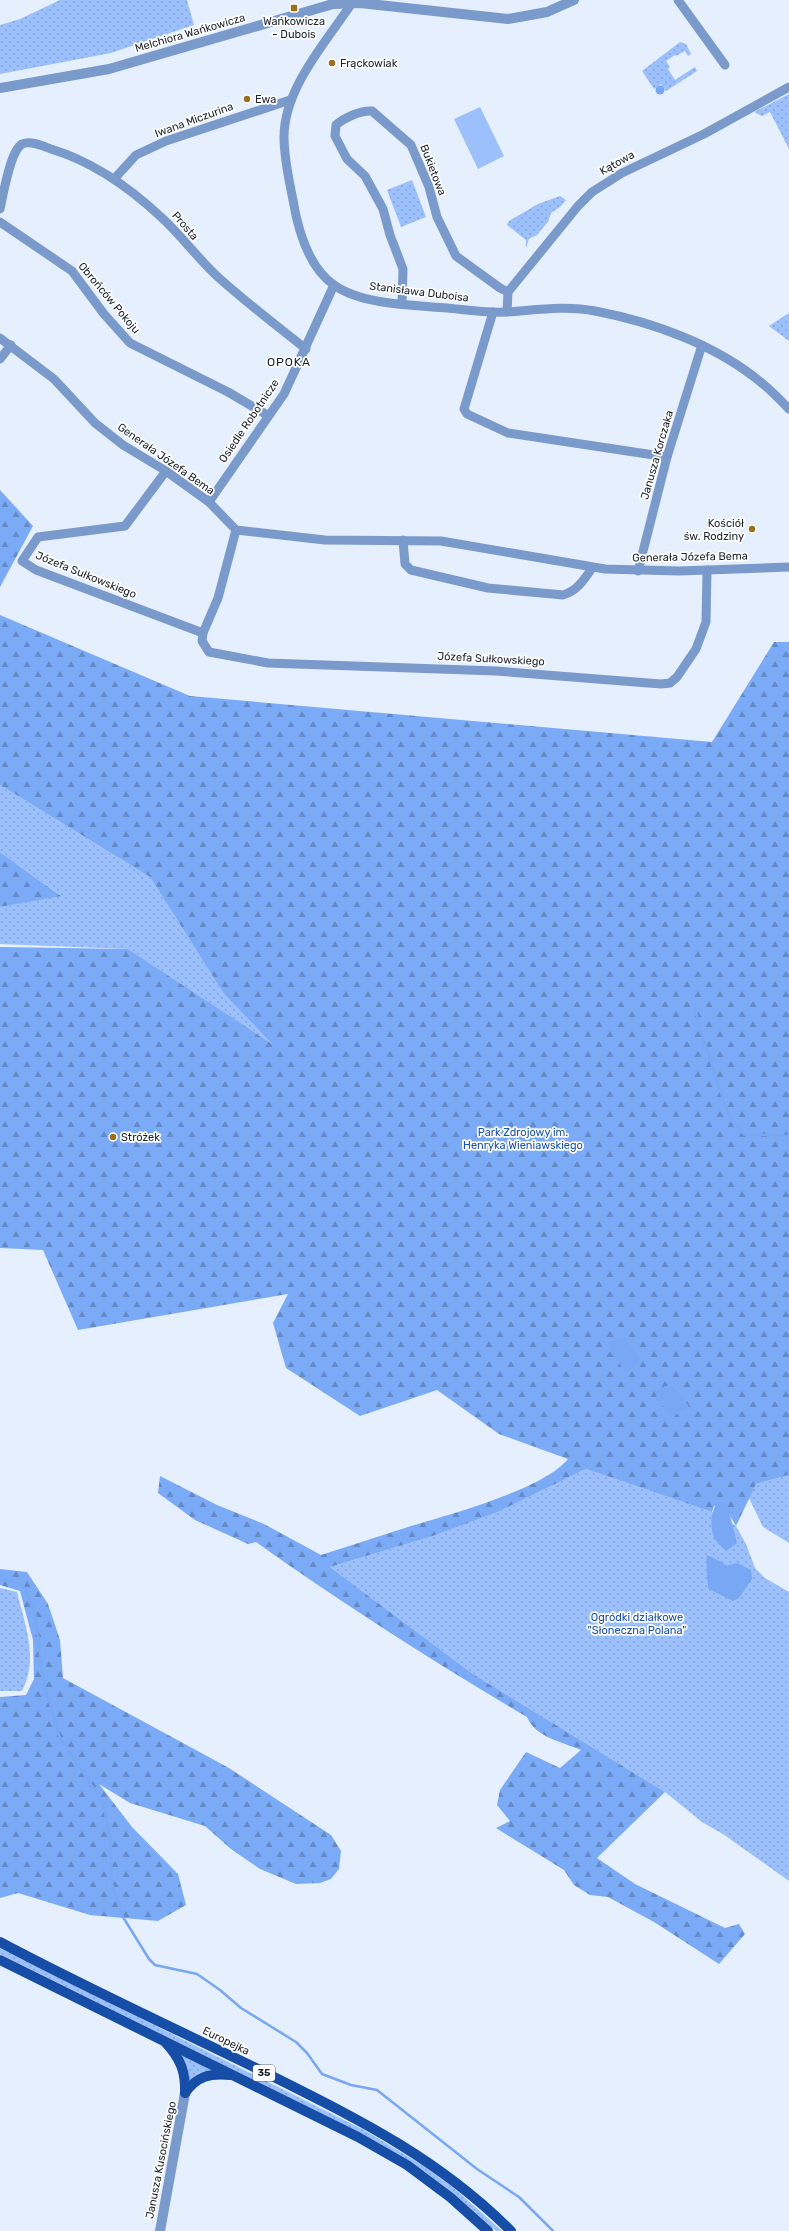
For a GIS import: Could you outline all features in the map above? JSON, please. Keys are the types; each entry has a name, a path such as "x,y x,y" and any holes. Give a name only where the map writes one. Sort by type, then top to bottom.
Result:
{"main road":[{"name":"Europejka","path":"0,1942 334,2107 403,2145 462,2186 511,2231"},
{"name":"35","path":"0,1960 236,2075 358,2137 407,2165 450,2197 488,2231"},
{"path":"162,2039 180,2060 185,2076 186,2093"},
{"path":"186,2093 191,2085 201,2077 215,2074 236,2075"}],"street":[{"name":"Melchiora Wańkowicza","path":"0,88 109,69 314,8 352,3 508,19 547,12 574,0"},
{"path":"678,0 725,65"},
{"name":"Stanisława Duboisa","path":"352,3 302,77 290,100 284,136 296,220 308,254 334,285 354,295 402,304 493,312 571,308 594,310 653,325 702,346 762,383 789,409"},
{"name":"Kątowa","path":"508,292 578,206 592,192 622,173 704,134 789,87"},
{"name":"Iwana Miczurina","path":"115,178 136,155 166,141 290,100"},
{"name":"Bukietowa","path":"402,304 403,269 390,235 383,209 365,176 347,159 335,136 336,125 340,121 366,110 372,112 411,145 429,187 437,216 456,256 500,288 508,292"},
{"name":"Prosta","path":"0,209 10,169 18,148 23,144 31,143 73,156 115,178 161,217 191,251 219,277 306,349"},
{"name":"Obrońców Pokoju","path":"0,222 72,271 104,314 130,344 228,392 267,416"},
{"name":"Osiedle Robotnicze","path":"209,502 267,416 284,394 306,349 334,285"},
{"path":"507,312 508,292"},
{"path":"493,312 464,409 467,414 508,433 667,457"},
{"name":"Generała Józefa Bema","path":"0,338 54,379 95,423 123,445 166,471 209,502 236,530 325,540 441,541 592,568 638,571 789,567"},
{"path":"0,358 11,345"},
{"name":"Janusza Korczaka","path":"638,571 667,457 702,346"},
{"name":"Józefa Sułkowskiego","path":"166,471 125,526 38,537 22,561 36,570 203,633 202,641 209,652 268,663 496,671 661,684 670,683 677,677 696,649 706,622 707,570"},
{"path":"203,633 218,598 236,530"},
{"path":"402,540 405,564 410,570 488,588 563,594 571,592 582,583 592,568"},
{"name":"Janusza Kusocińskiego","path":"160,2231 186,2093"}],"green space":[{"path":"60,0 187,0 194,25 111,53 0,74 0,25 20,19"},
{"path":"680,42 686,44 691,54 688,56 685,51 676,56 675,55 666,61 670,67 668,69 675,80 695,67 697,71 666,91 661,84 654,89 642,71"},
{"path":"789,94 789,149 770,112 762,116 754,112"},
{"path":"480,107 504,156 478,169 454,119"},
{"path":"412,180 426,217 401,227 387,190"},
{"path":"560,196 566,200 560,207 551,213 548,222 537,235 529,239 526,248 526,240 507,225 509,221 538,204"},
{"path":"789,313 789,341 769,326"},
{"path":"0,490 33,526 0,587"},
{"name":"Park Zdrojowy im. Henryka Wieniawskiego","path":"0,615 190,696 712,742 774,642 789,642 789,1475 756,1484 736,1526 730,1516 726,1504 714,1506 712,1512 586,1469 498,1512 433,1536 330,1567 473,1674 665,1792 597,1858 635,1884 725,1928 739,1924 745,1934 719,1964 654,1922 608,1897 590,1895 574,1885 564,1870 496,1828 510,1821 497,1805 500,1790 526,1752 560,1768 581,1750 543,1734 531,1724 527,1717 389,1632 256,1542 248,1544 195,1520 158,1493 160,1476 217,1505 264,1524 321,1555 469,1508 517,1491 556,1470 568,1459 499,1434 437,1390 360,1416 286,1368 273,1323 288,1294 78,1330 43,1250 0,1248 0,947 128,949 272,1044 224,994 150,877 0,785"},
{"path":"0,785 150,877 224,994 274,1046 128,949 0,944 0,907 60,895 0,852"},
{"path":"0,852 61,896 0,907"},
{"name":"Ogródki działkowe \"Słoneczna Polana\"","path":"586,1469 718,1514 736,1526 746,1544 755,1568 765,1578 789,1592 789,1881 723,1834 702,1822 665,1792 473,1674 330,1567 433,1536 498,1512"},
{"path":"789,1475 789,1543 763,1527 747,1494 756,1484"},
{"path":"0,1569 27,1572 48,1604 60,1640 63,1678 229,1768 331,1835 341,1851 339,1869 331,1879 320,1883 296,1884 260,1869 231,1849 205,1826 130,1803 99,1784 132,1827 178,1874 186,1905 158,1921 90,1915 18,1893 0,1898 0,1697 26,1695 34,1679 33,1640 20,1591 0,1585"},
{"path":"0,1588 17,1592 27,1629 30,1667 22,1691 0,1691"},
{"path":"0,1948 366,2131 427,2168 455,2189 502,2231 496,2231 452,2192 425,2172 364,2135 0,1954"},
{"path":"181,2055 212,2070 198,2074 190,2080 187,2068"}],"shaded area":[{"path":"658,86 662,86 664,90 662,94 658,94 656,92 656,88"},
{"path":"625,1338 641,1361 625,1372 610,1350 609,1343 616,1339"},
{"path":"665,1386 672,1386 689,1406 672,1418 657,1399 656,1392"},
{"path":"718,1502 727,1504 737,1543 726,1551 714,1538 712,1527 713,1511"},
{"path":"707,1555 722,1562 726,1566 737,1563 751,1570 752,1579 739,1598 733,1601 709,1589"}],"waterway":[{"path":"695,1005 698,1022 725,1105 734,1125 744,1134 789,1136"},
{"path":"0,1580 12,1581 24,1587 35,1614 44,1684 60,1738 98,1795"},
{"path":"103,1803 110,1838 112,1884 123,1917 149,1959 155,1965 197,1974 220,1990 241,2008 296,2042 307,2053 322,2074 351,2085 377,2090 477,2169 519,2197 553,2231"}],"place":[{"name":"Wańkowicza - Dubois","path":"294,8"},
{"name":"Frąckowiak","path":"332,63"},
{"name":"Ewa","path":"247,99"},
{"name":"Kościół św. Rodziny","path":"752,529"},
{"name":"Stróżek","path":"113,1137"}],"district":[{"name":"OPOKA","path":"289,362"}]}
